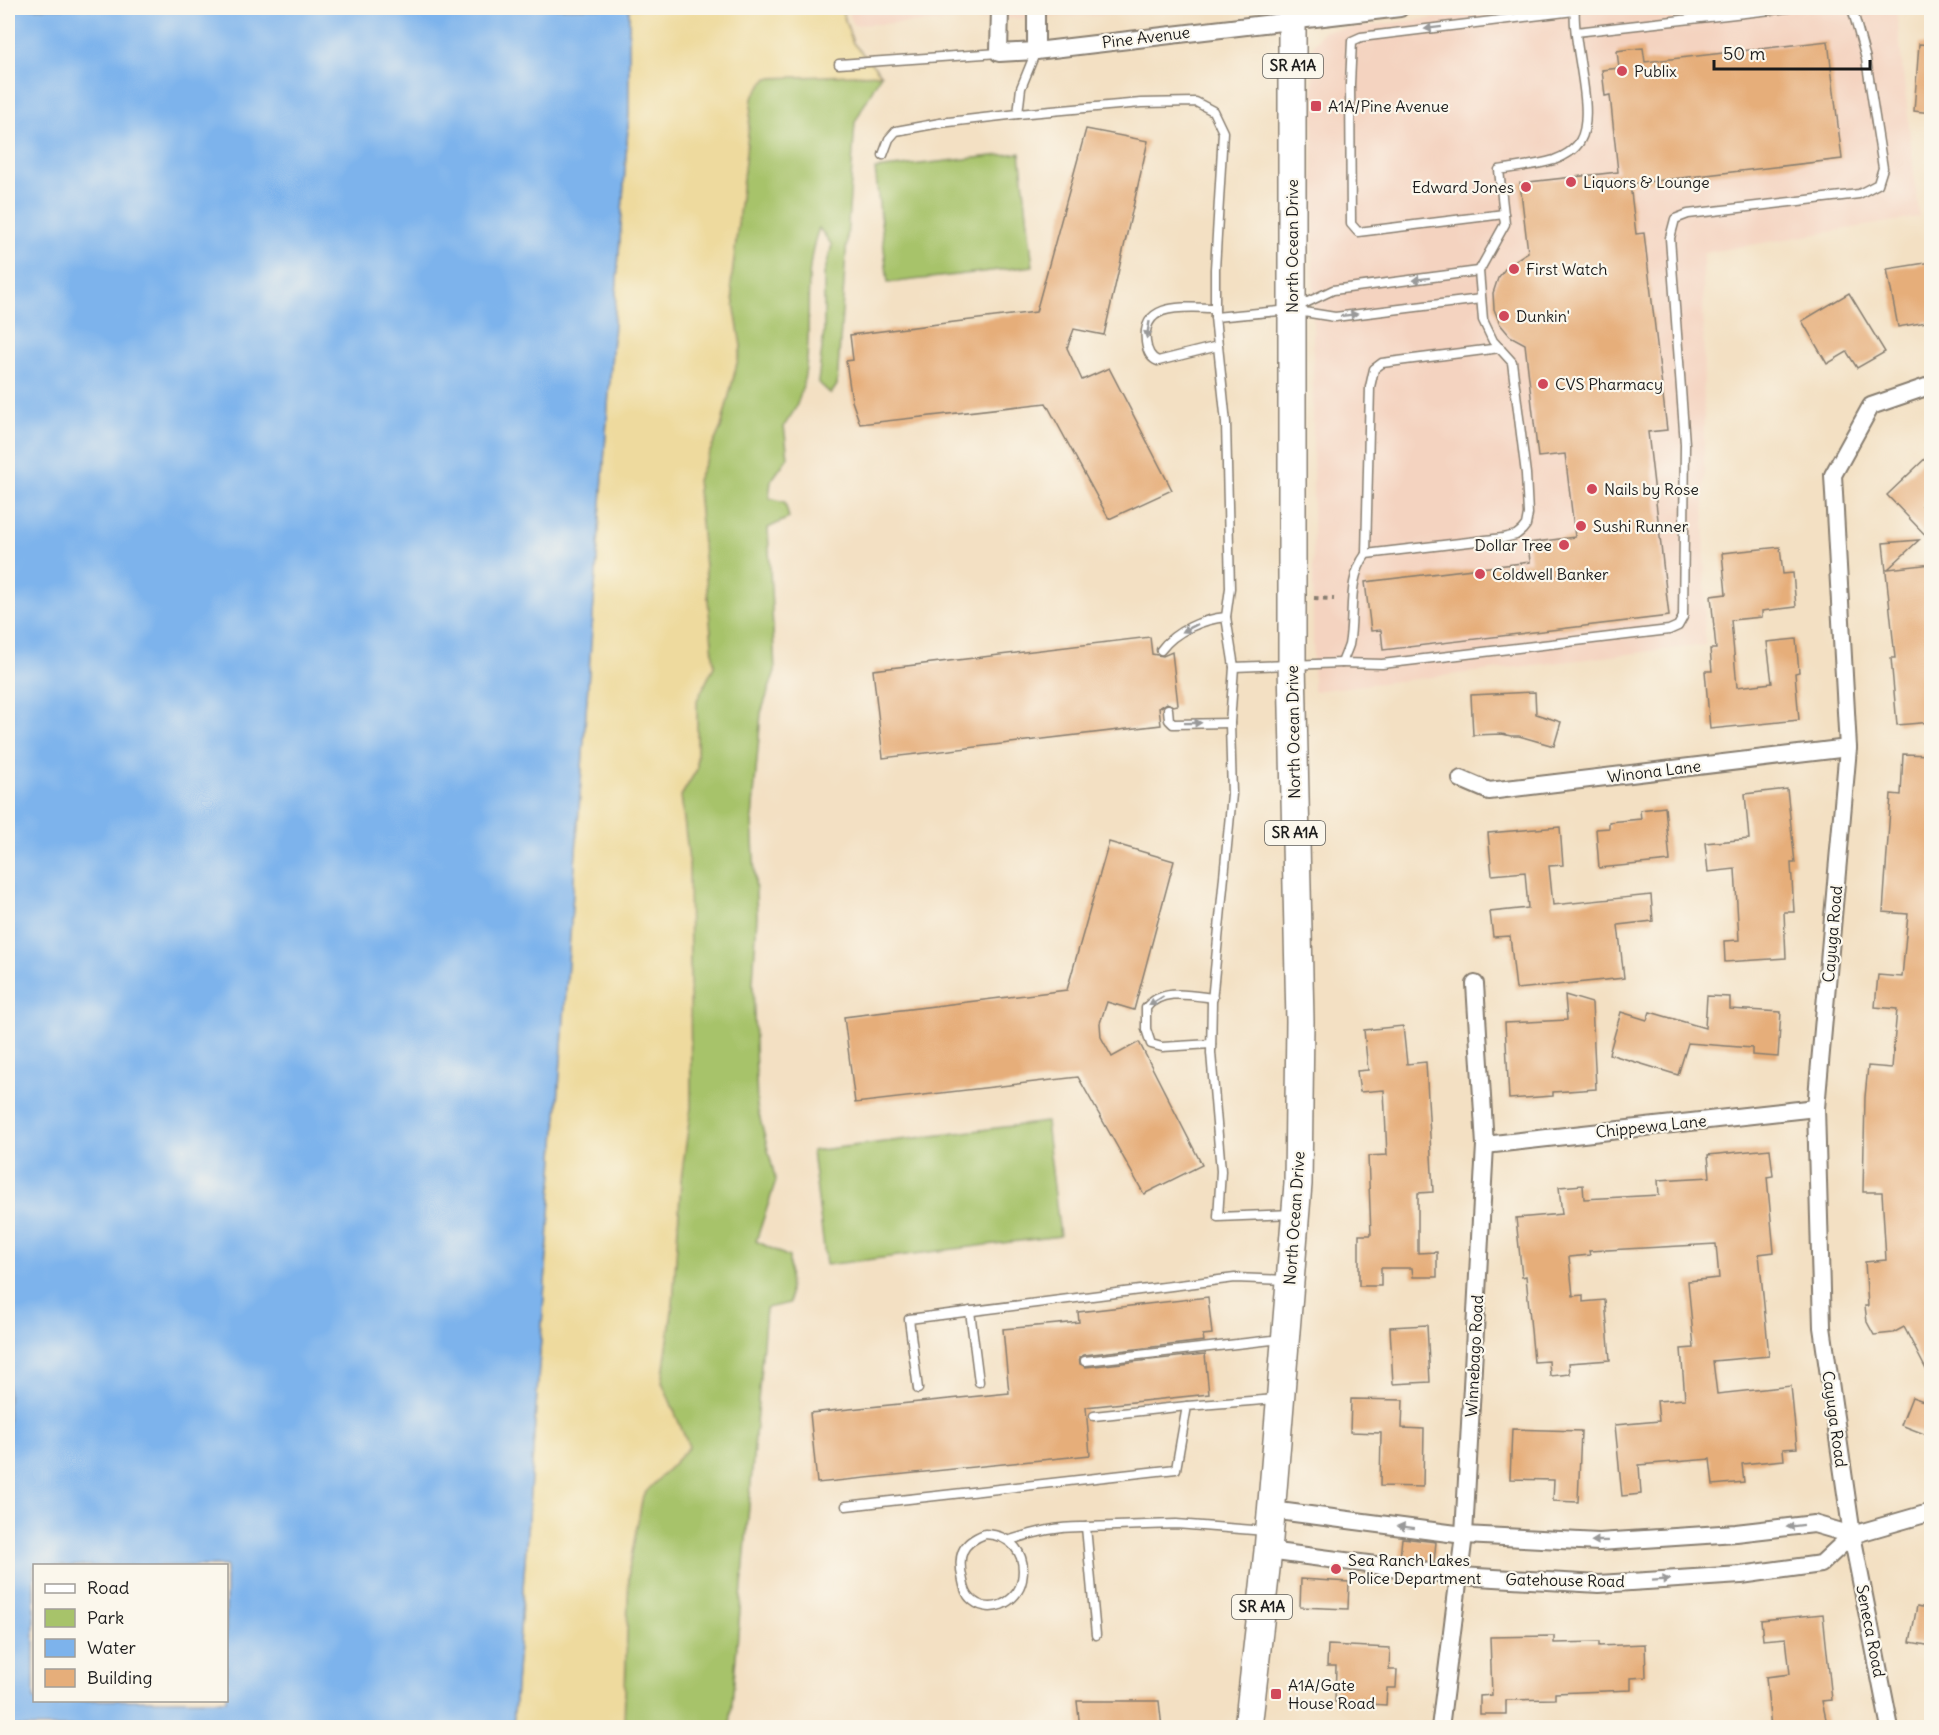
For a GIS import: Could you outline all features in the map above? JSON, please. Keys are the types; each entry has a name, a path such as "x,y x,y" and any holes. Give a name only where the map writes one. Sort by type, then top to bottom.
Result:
{"main road":[{"name":"North Ocean Drive","path":"1270,1531 1298,1184 1300,1021 1292,664 1292,13"},
{"name":"SR A1A","path":"1248,1728 1270,1531"}],"street":[{"path":"999,53 1000,8"},
{"path":"1036,8 1036,51"},
{"name":"Pine Avenue","path":"999,53 1036,51 1292,13 1400,8"},
{"name":"Cayuga Road","path":"1852,1535 1822,1327 1816,1108 1848,748 1833,475 1871,406 1932,385"},
{"name":"Winona Lane","path":"1461,779 1489,791 1848,748"},
{"name":"Winnebago Road","path":"1440,1728 1464,1535 1485,1145 1475,984"},
{"name":"Chippewa Lane","path":"1485,1145 1816,1108"},
{"name":"Gatehouse Road","path":"1270,1531 1460,1576 1599,1584 1741,1575 1821,1564 1852,1535 1932,1512"},
{"path":"1270,1531 1464,1535 1599,1542 1736,1533 1814,1524 1852,1535"},
{"name":"Seneca Road","path":"1852,1535 1890,1728"}],"lane":[{"path":"1576,32 1788,8"},
{"path":"1234,667 1292,664 1382,664 1669,630 1678,626 1683,617 1684,444 1670,238 1672,228 1675,219 1688,214 1859,194 1878,184 1883,168 1866,59 1852,8"},
{"path":"1366,554 1503,538 1516,535 1526,525 1528,514 1526,474 1512,362 1493,341 1483,320 1479,271 1505,224 1504,214 1499,170 1555,160 1570,152 1580,142 1585,128 1585,108 1574,9 1360,37 1352,40 1351,224 1358,232 1504,214"},
{"path":"1018,114 1021,88 1036,51"},
{"path":"839,64 999,53"},
{"path":"883,155 889,139 896,131 940,123 1018,114 1141,103 1196,102 1213,111 1223,132 1215,270 1215,312 1226,423 1230,588 1226,617 1234,667 1230,723 1232,794 1213,998 1211,1044 1221,1171 1218,1217 1296,1214"},
{"path":"1291,310 1334,290 1479,271"},
{"path":"1218,346 1158,361 1151,356 1146,344 1148,322 1157,312 1186,307 1215,312 1291,310 1335,317 1481,299"},
{"path":"1342,663 1349,645 1352,587 1361,561 1366,554 1370,387 1374,369 1382,363 1500,348"},
{"path":"1161,650 1168,640 1203,622 1226,617"},
{"path":"1168,709 1169,720 1173,724 1230,723"},
{"path":"1211,1044 1162,1047 1151,1044 1144,1019 1146,1008 1157,998 1167,995 1213,998"},
{"path":"918,1389 909,1319 1235,1278 1291,1280"},
{"path":"970,1311 979,1382"},
{"path":"1085,1361 1286,1338"},
{"path":"1094,1416 1280,1398"},
{"path":"846,1506 1176,1469 1187,1407"},
{"path":"1010,1540 1018,1551 1023,1575 1021,1587 1005,1604 992,1607 980,1605 970,1598 965,1590 960,1561 964,1548 973,1538 985,1533 998,1534 1010,1540 1048,1529 1065,1527 1176,1524 1270,1531"},
{"path":"1086,1527 1096,1635"}],"path":[{"path":"1314,598 1334,599"}],"shaded area":[{"path":"848,8 1276,8 853,25"},
{"path":"1521,8 1896,8 1919,217 1703,253 1705,645 1313,691 1313,46 1323,31"}],"green space":[{"path":"881,74 855,122 837,385 831,394 818,382 824,331 824,274 832,245 819,228 810,272 807,363 803,385 796,407 784,426 788,457 771,481 769,498 785,502 789,518 768,528 775,671 761,713 752,819 757,916 753,982 757,1107 776,1181 756,1241 789,1257 790,1303 766,1308 730,1727 626,1727 624,1722 629,1568 643,1494 689,1447 662,1382 673,1303 681,1179 691,1107 689,862 681,796 697,769 697,700 714,666 697,480 721,427 741,347 731,285 752,98 766,78"},
{"path":"1020,153 1033,266 888,283 875,169"},
{"path":"1046,1122 1060,1236 826,1265 812,1151"}],"sand":[{"path":"629,8 841,8 853,43 881,74 767,78 752,98 731,285 741,347 721,427 697,480 714,666 697,700 697,769 681,796 689,862 691,1107 681,1179 673,1303 662,1382 689,1447 643,1495 629,1568 624,1722 626,1727 513,1728 629,114"}],"water":[{"path":"8,8 629,8 629,114 513,1727 8,1727"}],"building":[{"path":"1828,41 1842,159 1630,184 1636,234 1644,233 1667,430 1648,432 1669,616 1383,650 1381,630 1371,631 1365,582 1530,562 1528,543 1575,537 1565,454 1538,457 1525,344 1510,336 1500,324 1494,309 1493,293 1498,278 1508,265 1528,252 1520,183 1618,172 1610,95 1605,96 1602,70 1619,68 1617,51 1630,49 1643,48 1645,62"},
{"path":"1919,44 1932,45 1932,113 1914,111"},
{"path":"1086,129 1148,141 1104,335 1074,329 1067,348 1082,380 1109,368 1172,490 1109,519 1046,403 860,424 852,401 846,361 853,360 850,335 1036,312"},
{"path":"1932,262 1932,321 1898,327 1887,269"},
{"path":"1849,293 1885,352 1857,368 1847,352 1827,364 1802,321"},
{"path":"1932,452 1932,496 1922,505 1932,515 1932,542 1887,495"},
{"path":"1919,540 1888,569 1932,564 1932,722 1897,725 1891,658 1895,658 1883,543"},
{"path":"1780,547 1783,574 1793,573 1796,607 1762,611 1762,617 1731,620 1737,687 1772,683 1767,642 1796,639 1799,672 1795,673 1799,720 1710,729 1705,671 1712,671 1710,649 1716,649 1711,596 1726,594 1722,553"},
{"path":"1150,637 1152,654 1163,656 1172,652 1178,705 1173,706 1167,703 1159,708 1161,725 883,758 873,670"},
{"path":"1535,692 1536,714 1561,722 1554,746 1519,736 1473,735 1471,695"},
{"path":"1903,754 1932,755 1932,1193 1929,1193 1932,1230 1932,1381 1904,1327 1893,1333 1874,1335 1867,1322 1865,1306 1868,1306 1865,1262 1886,1260 1882,1192 1863,1192 1865,1097 1868,1066 1892,1068 1897,1009 1875,1007 1878,975 1902,977 1908,914 1883,912 1891,794 1901,795"},
{"path":"1787,789 1795,863 1791,863 1794,912 1784,912 1786,958 1725,962 1724,941 1739,940 1735,869 1708,872 1705,843 1749,839 1745,794"},
{"path":"1665,807 1670,861 1599,868 1596,829 1609,828 1609,822 1641,819 1640,810"},
{"path":"1560,827 1563,865 1549,866 1553,905 1651,895 1653,921 1618,925 1624,978 1516,989 1510,936 1493,937 1490,912 1528,908 1525,872 1492,875 1488,833"},
{"path":"1109,842 1174,861 1134,1010 1107,1002 1100,1023 1101,1037 1112,1057 1139,1042 1202,1165 1144,1194 1078,1077 855,1103 844,1017 1067,990"},
{"path":"1565,995 1592,1003 1596,1089 1553,1092 1553,1096 1509,1099 1505,1023 1567,1020"},
{"path":"1707,996 1730,997 1730,1009 1781,1012 1778,1057 1752,1055 1752,1048 1688,1043 1678,1075 1609,1054 1621,1012 1647,1020 1650,1012 1705,1028"},
{"path":"1403,1026 1407,1064 1426,1062 1433,1192 1418,1193 1418,1253 1437,1252 1437,1277 1413,1277 1412,1268 1381,1268 1381,1286 1359,1286 1359,1235 1371,1235 1368,1156 1387,1155 1384,1090 1360,1092 1357,1071 1368,1070 1364,1030"},
{"path":"1770,1149 1773,1176 1767,1177 1774,1252 1759,1254 1769,1356 1713,1361 1717,1394 1791,1386 1797,1448 1783,1449 1784,1460 1742,1464 1744,1482 1713,1485 1710,1459 1639,1465 1641,1494 1622,1496 1615,1425 1659,1421 1657,1401 1685,1399 1681,1349 1694,1348 1688,1281 1719,1278 1716,1244 1589,1251 1590,1255 1569,1257 1573,1296 1583,1295 1583,1302 1605,1300 1610,1360 1569,1363 1570,1374 1550,1376 1549,1361 1534,1362 1526,1276 1522,1277 1516,1218 1562,1214 1559,1187 1583,1185 1584,1199 1659,1195 1658,1180 1710,1177 1708,1155"},
{"path":"1208,1297 1212,1334 1203,1335 1204,1341 1084,1355 1079,1358 1080,1364 1086,1367 1205,1354 1209,1394 1086,1407 1090,1455 817,1483 810,1413 1009,1393 1003,1329 1079,1322 1078,1312"},
{"path":"1427,1325 1430,1382 1393,1384 1390,1327"},
{"path":"1912,1397 1932,1404 1932,1437 1901,1425"},
{"path":"1351,1399 1403,1400 1402,1428 1424,1429 1423,1487 1380,1486 1381,1433 1350,1432"},
{"path":"1512,1429 1581,1431 1578,1502 1553,1501 1554,1480 1510,1479"},
{"path":"1402,1538 1436,1542 1434,1562 1400,1558"},
{"path":"1301,1579 1349,1582 1348,1609 1300,1607"},
{"path":"1917,1606 1932,1609 1932,1646 1910,1642"},
{"path":"1823,1614 1832,1700 1822,1701 1828,1728 1771,1728 1766,1677 1790,1674 1786,1638 1763,1640 1761,1620"},
{"path":"1554,1636 1554,1643 1599,1642 1599,1646 1645,1644 1646,1677 1631,1678 1631,1690 1555,1693 1555,1699 1506,1700 1506,1714 1480,1714 1480,1696 1492,1695 1490,1637"},
{"path":"1328,1645 1390,1648 1389,1670 1397,1670 1396,1688 1387,1688 1386,1705 1335,1702 1336,1666 1327,1666"},
{"path":"1077,1701 1159,1701 1162,1728 1080,1728"}],"place":[{"name":"Publix","path":"1622,71"},
{"name":"A1A/Pine Avenue","path":"1316,106"},
{"name":"Liquors & Lounge","path":"1571,182"},
{"name":"Edward Jones","path":"1526,187"},
{"name":"First Watch","path":"1514,269"},
{"name":"Dunkin'","path":"1504,316"},
{"name":"CVS Pharmacy","path":"1543,384"},
{"name":"Nails by Rose","path":"1592,489"},
{"name":"Sushi Runner","path":"1581,526"},
{"name":"Dollar Tree","path":"1564,545"},
{"name":"Coldwell Banker","path":"1480,574"},
{"name":"Sea Ranch Lakes Police Department","path":"1336,1569"},
{"name":"A1A/Gate House Road","path":"1276,1694"}]}
